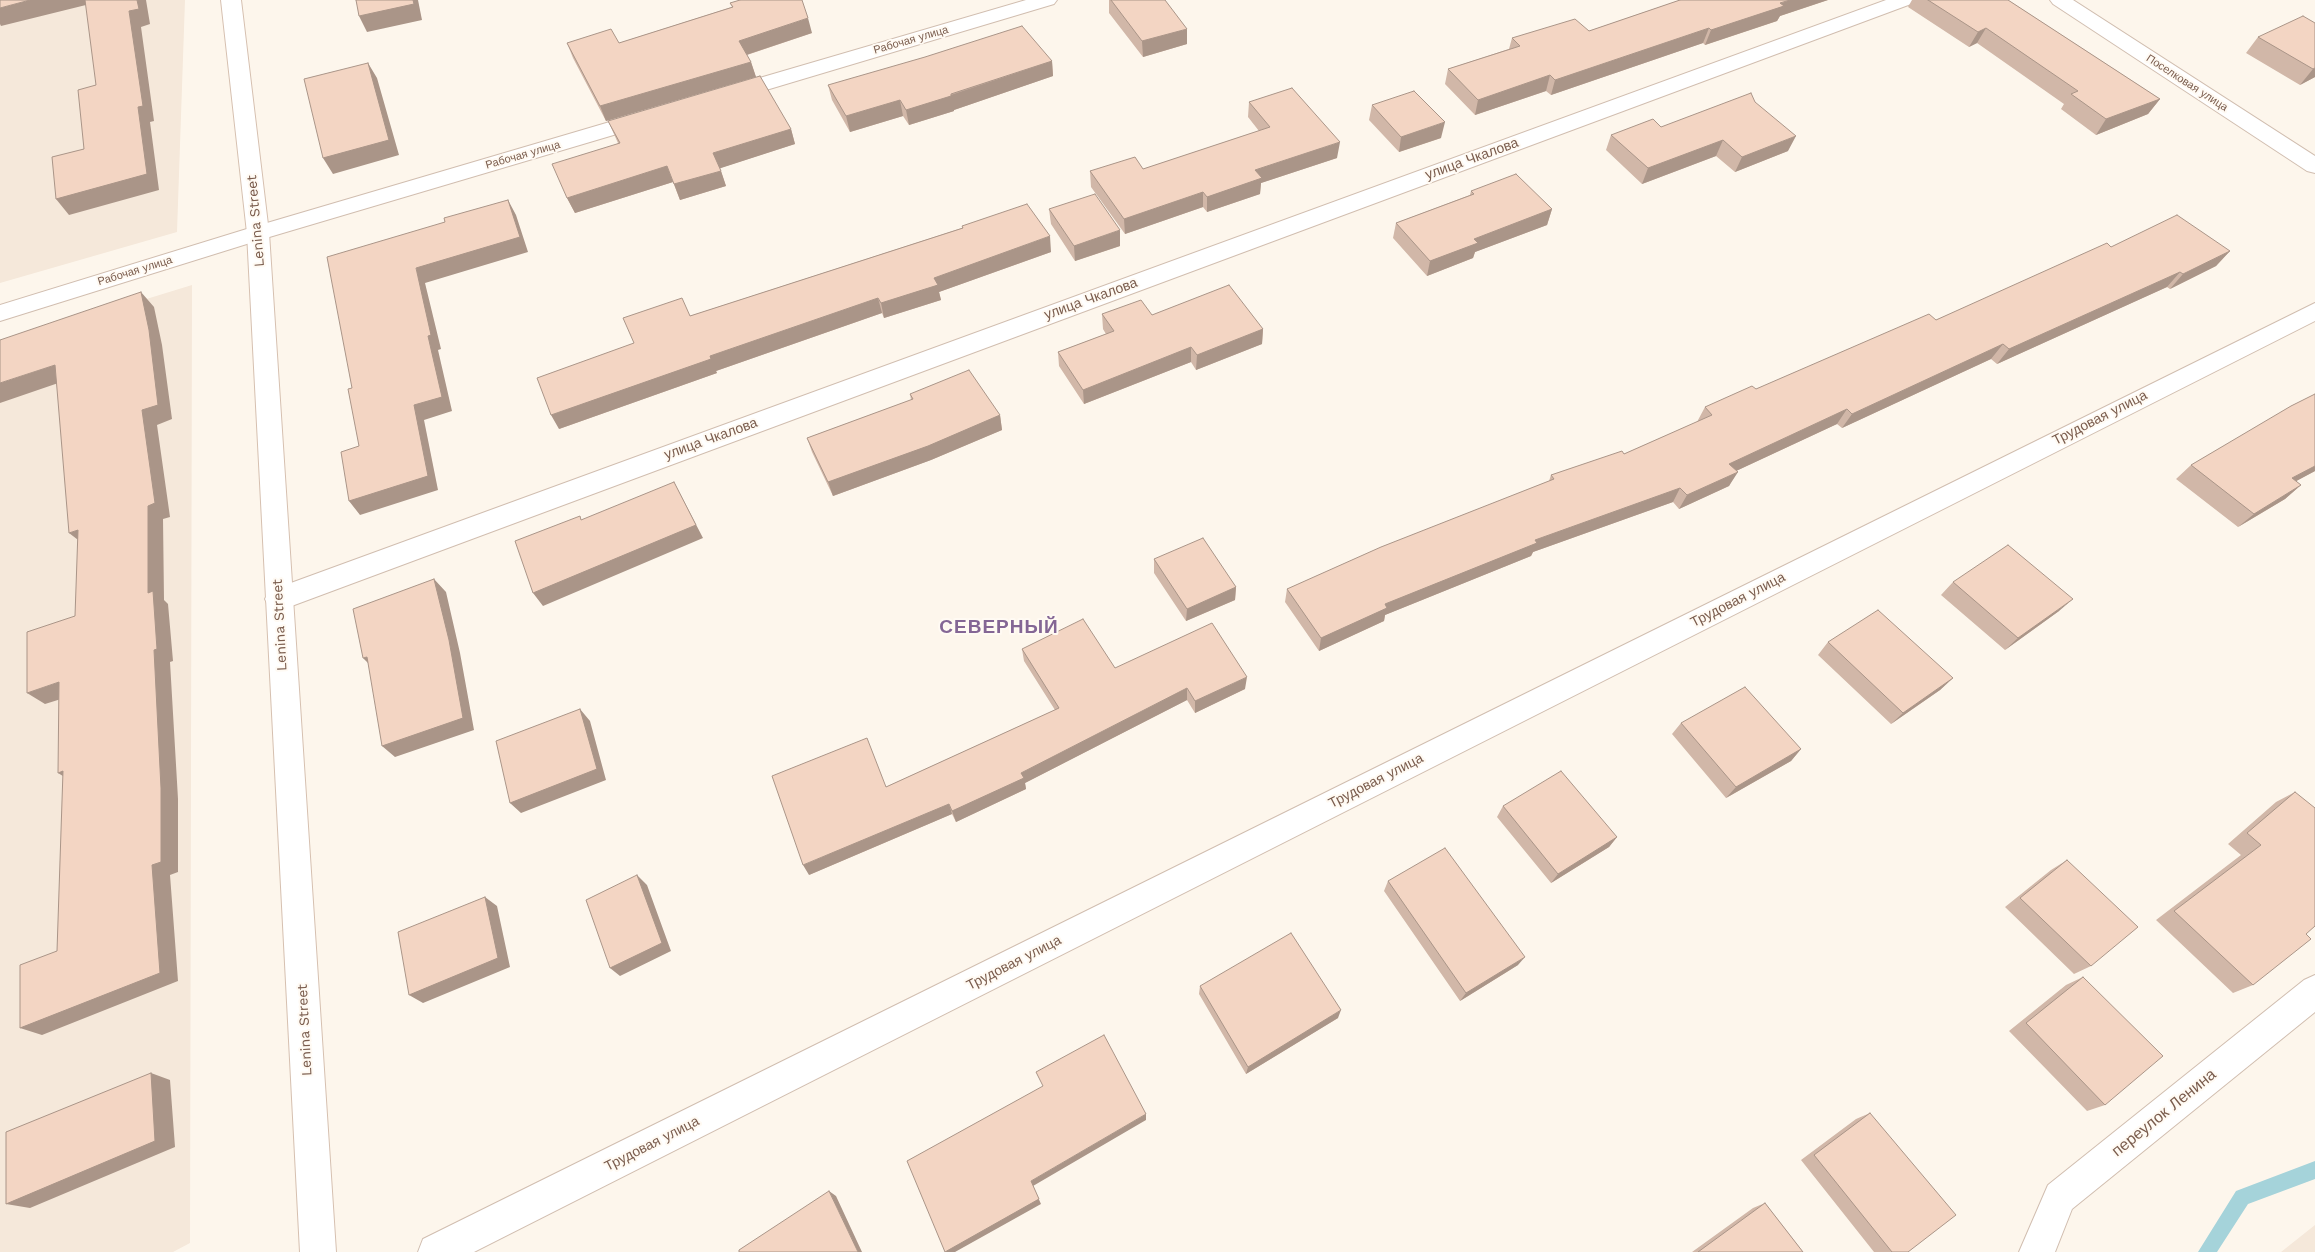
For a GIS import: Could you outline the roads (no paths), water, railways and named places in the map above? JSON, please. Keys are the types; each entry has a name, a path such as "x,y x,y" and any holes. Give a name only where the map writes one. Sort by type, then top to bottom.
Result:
{"street":[{"name":"Lenina Street","path":"231,0 258,233 318,1252"},
{"name":"Рабочая улица","path":"714,98 1047,0"},
{"name":"улица Чкалова","path":"279,599 1904,0"},
{"name":"Поселковая улица","path":"2060,0 2315,166"},
{"name":"Рабочая улица","path":"0,313 258,233 667,112"},
{"name":"Трудовая улица","path":"436,1252 2315,311"},
{"name":"переулок Ленина","path":"2037,1252 2060,1197 2315,991"}],"waterway":[{"path":"2207,1252 2242,1197 2315,1170"}],"district":[{"name":"СЕВЕРНЫЙ","path":"999,627"}]}
